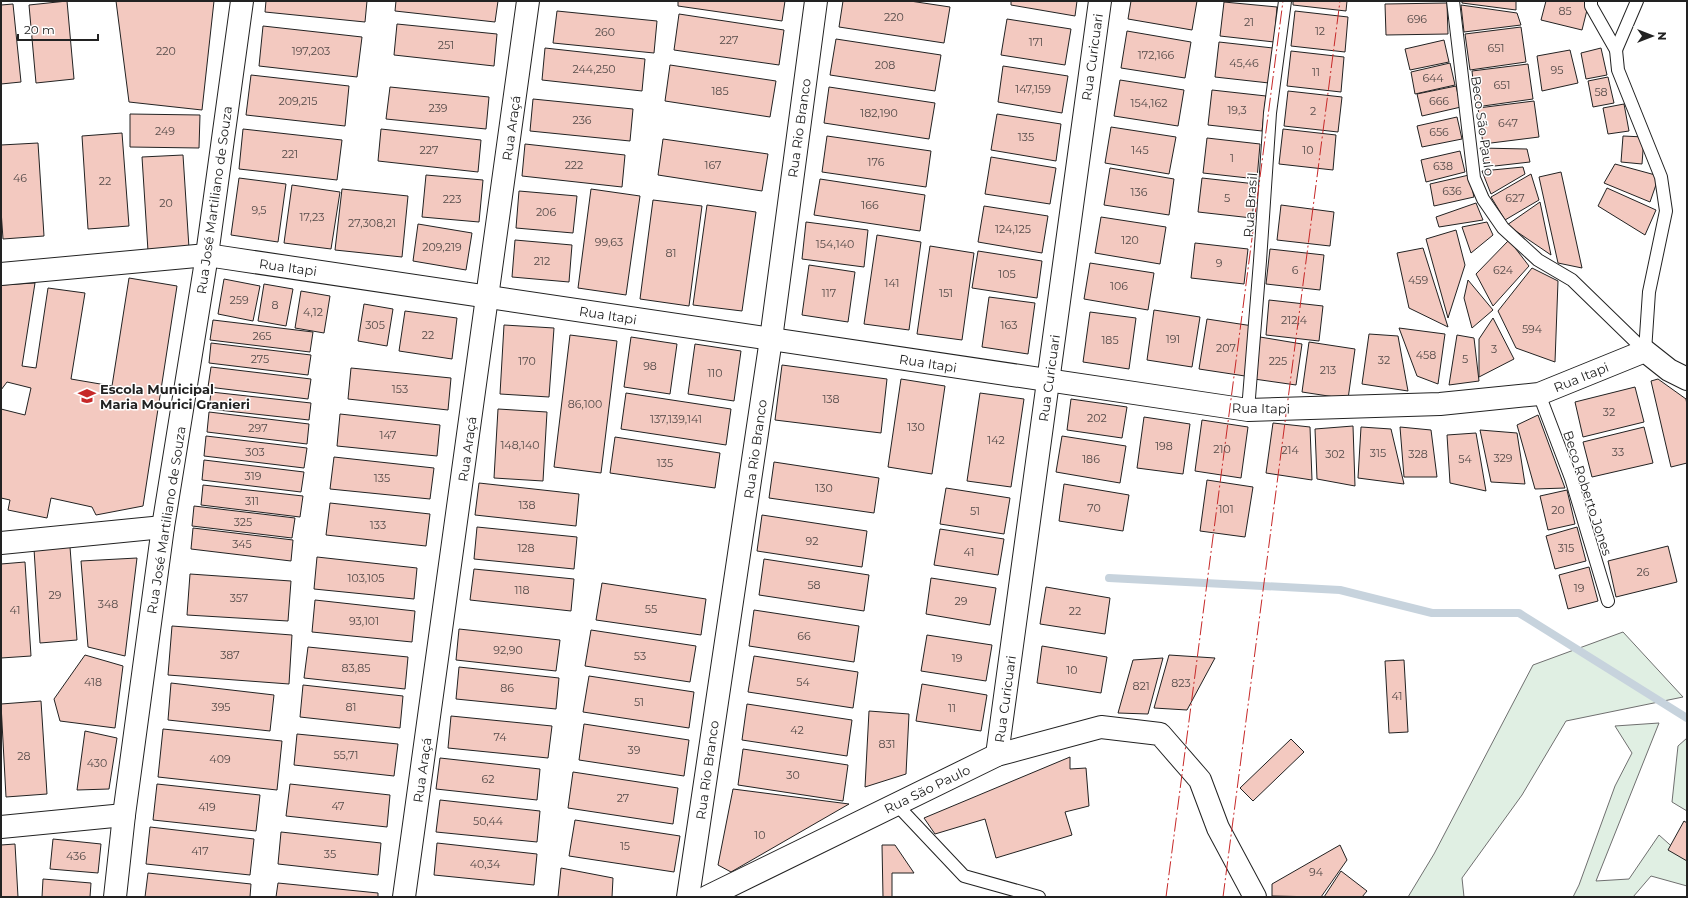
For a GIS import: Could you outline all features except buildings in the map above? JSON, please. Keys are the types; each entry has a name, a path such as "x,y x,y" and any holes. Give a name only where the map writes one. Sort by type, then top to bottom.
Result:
{"street":[{"name":"Rua José Martiliano de Souza","path":"115,897 124,814 163,527 207,256 242,1"},
{"name":"Rua Araçá","path":"404,897 489,297 528,1"},
{"name":"Rua Rio Branco","path":"688,897 771,339 816,1"},
{"name":"Rua Curicuari","path":"997,755 1100,1"},
{"name":"Rua Itapi","path":"1,274 207,256 771,339 1048,382 1248,410 1440,404 1539,394 1645,351"},
{"path":"1645,351 1669,370 1687,379"},
{"path":"1,543 163,527"},
{"name":"Rua São Paulo","path":"707,897 997,755 1102,727 1160,734 1200,780 1218,828 1255,897"},
{"path":"1,827 124,814"}],"lane":[{"name":"Rua Brasil","path":"1248,410 1261,254 1270,114 1285,1"},
{"name":"Beco São Paulo","path":"1453,1 1474,178 1483,199 1503,228 1538,260 1572,280 1645,351"},
{"path":"1591,1 1591,6 1616,50 1618,70 1661,176 1666,211 1649,292 1645,351"},
{"path":"1616,50 1637,1"},
{"name":"Beco Roberto Jones","path":"1539,394 1571,478 1608,601"},
{"path":"896,804 964,876 1039,897"}],"green space":[{"path":"1623,632 1683,697 1566,721 1522,795 1462,878 1464,897 1408,897 1434,854 1533,665"},
{"path":"1659,723 1596,881 1629,879 1659,835 1687,860 1687,886 1651,876 1633,897 1573,897 1579,885 1615,786 1632,753 1615,726"},
{"path":"1687,738 1687,811 1672,802 1678,746"}],"waterway":[{"path":"1109,578 1340,590 1432,613 1519,613 1687,718"}],"power":[{"path":"1166,897 1283,1"},
{"path":"1223,897 1340,1"}],"place":[{"name":"Escola Municipal Maria Mourici Granieri","path":"87,396"}]}
